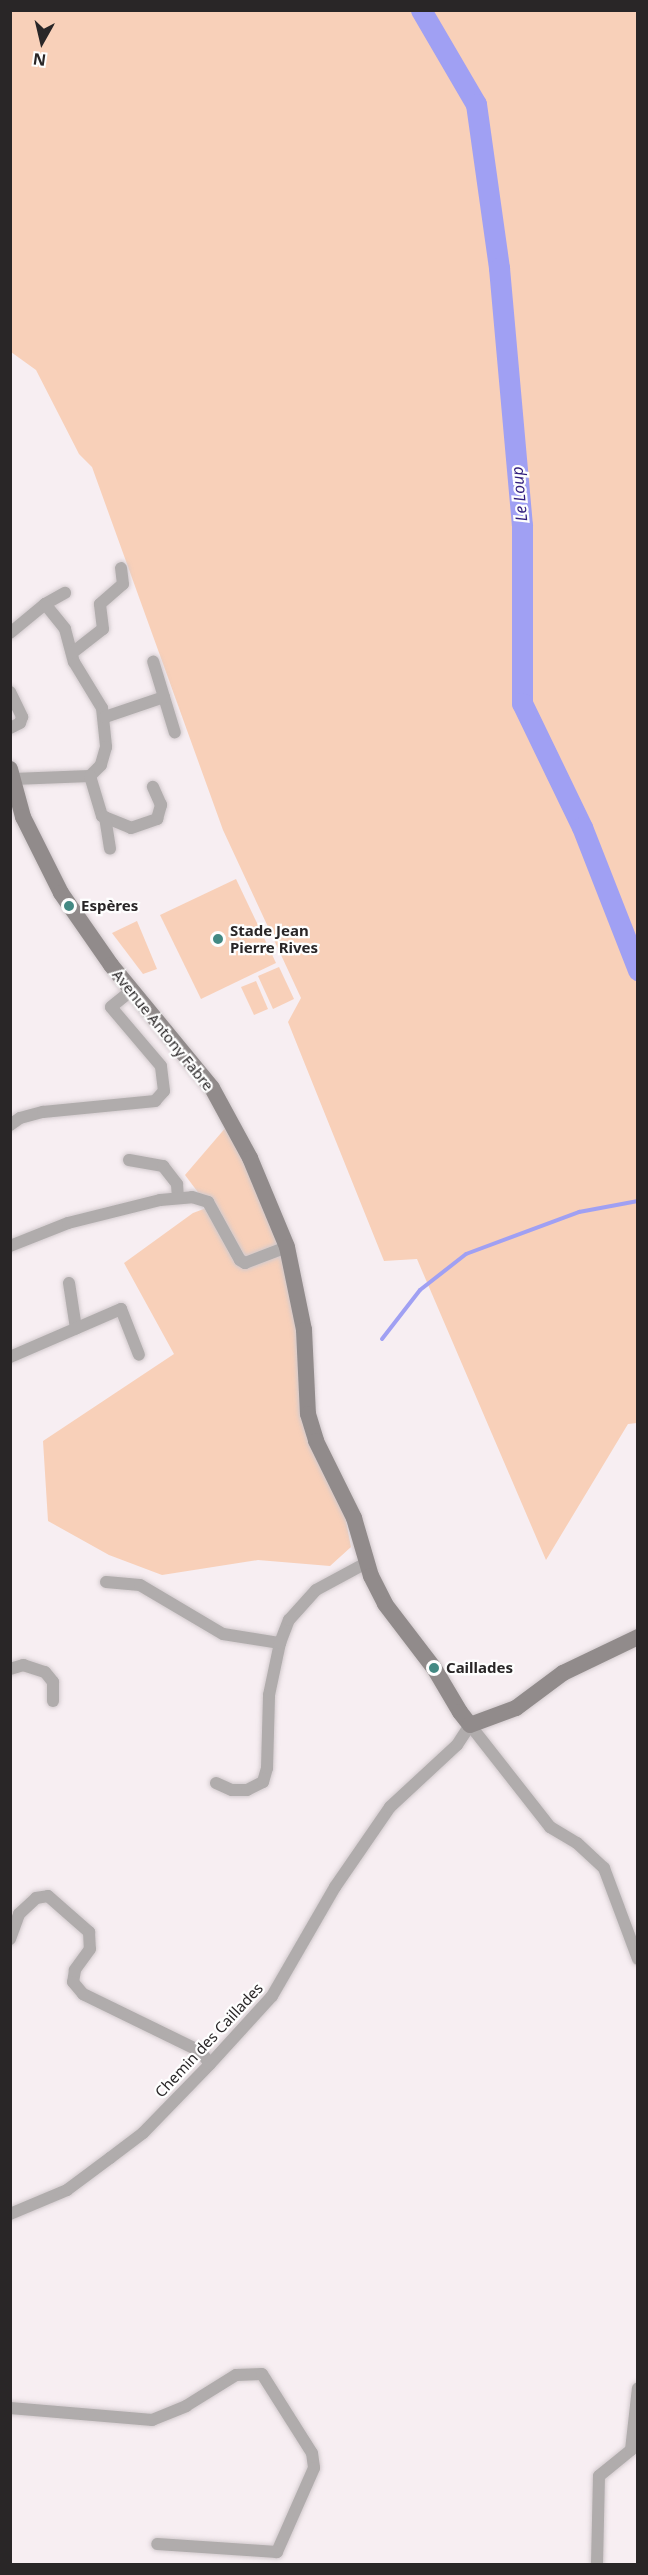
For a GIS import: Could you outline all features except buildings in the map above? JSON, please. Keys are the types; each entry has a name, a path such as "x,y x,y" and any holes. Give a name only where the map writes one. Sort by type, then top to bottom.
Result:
{"street":[{"path":"72,653 103,629 100,604 123,584 120,568"},
{"path":"10,633 45,604 65,593"},
{"path":"12,774 90,776 101,765 106,747 105,717 72,653 65,630 45,604"},
{"path":"153,662 175,732"},
{"path":"10,692 22,717 20,723 10,728"},
{"path":"105,717 164,697"},
{"name":"Avenue Antony Fabre","path":"12,774 23,817 45,866 84,929 212,1088 250,1158 286,1247 304,1330 308,1414 323,1459 354,1518 385,1604 480,1721"},
{"path":"90,776 105,817 110,849"},
{"path":"105,817 131,828 157,819 161,805 153,787"},
{"path":"10,1125 20,1118 43,1112 155,1101 164,1091 161,1066 111,1007 132,990"},
{"path":"129,1160 163,1166 177,1184 178,1198"},
{"path":"10,1246 68,1223 178,1198 192,1197 208,1202 240,1260 245,1263 286,1247"},
{"path":"69,1283 76,1328"},
{"path":"10,1357 121,1309 138,1355"},
{"path":"216,1783 232,1790 247,1790 263,1782 267,1768 269,1695 280,1643 289,1620 316,1590 368,1562"},
{"path":"106,1582 140,1585 223,1634 280,1643"},
{"path":"638,1637 563,1673 516,1708 480,1721 550,1827 577,1843 604,1868 638,1959"},
{"path":"10,1669 23,1665 45,1672 53,1682 53,1701"},
{"name":"Chemin des Caillades","path":"10,2214 67,2190 110,2158 143,2133 210,2064 272,1996 335,1887 390,1807 453,1750 480,1721"},
{"path":"10,1939 19,1914 36,1898 48,1896 90,1932 90,1949 75,1970 73,1982 83,1994 200,2051 210,2064"},
{"path":"10,2408 152,2420 186,2406 236,2375 262,2374 312,2453 314,2468 277,2552 156,2544"},
{"path":"597,2565 599,2476 631,2450 638,2388"}],"shaded area":[{"path":"11,10 637,11 637,1423 628,1424 546,1560 417,1259 384,1261 288,1022 301,998 223,830 92,467 79,454 36,370 11,352"},
{"name":"Stade Jean Pierre Rives","path":"236,879 276,963 201,999 160,915"},
{"path":"137,921 157,969 143,974 112,933"},
{"path":"279,967 294,999 273,1009 258,976"},
{"path":"256,981 268,1009 254,1015 241,987"},
{"path":"227,1126 277,1230 311,1343 313,1448 344,1511 351,1547 330,1566 258,1560 162,1575 109,1555 48,1521 43,1441 174,1354 124,1263 193,1213 209,1207 185,1175"}],"waterway":[{"name":"Le Loup","path":"421,10 476,104 499,268 522,525 522,703 582,827 638,970"},
{"path":"382,1339 420,1290 466,1254 579,1212 638,1201"}],"place":[{"name":"Espères","path":"69,906"},
{"name":"Stade Jean Pierre Rives","path":"218,939"},
{"name":"Caillades","path":"434,1668"}]}
